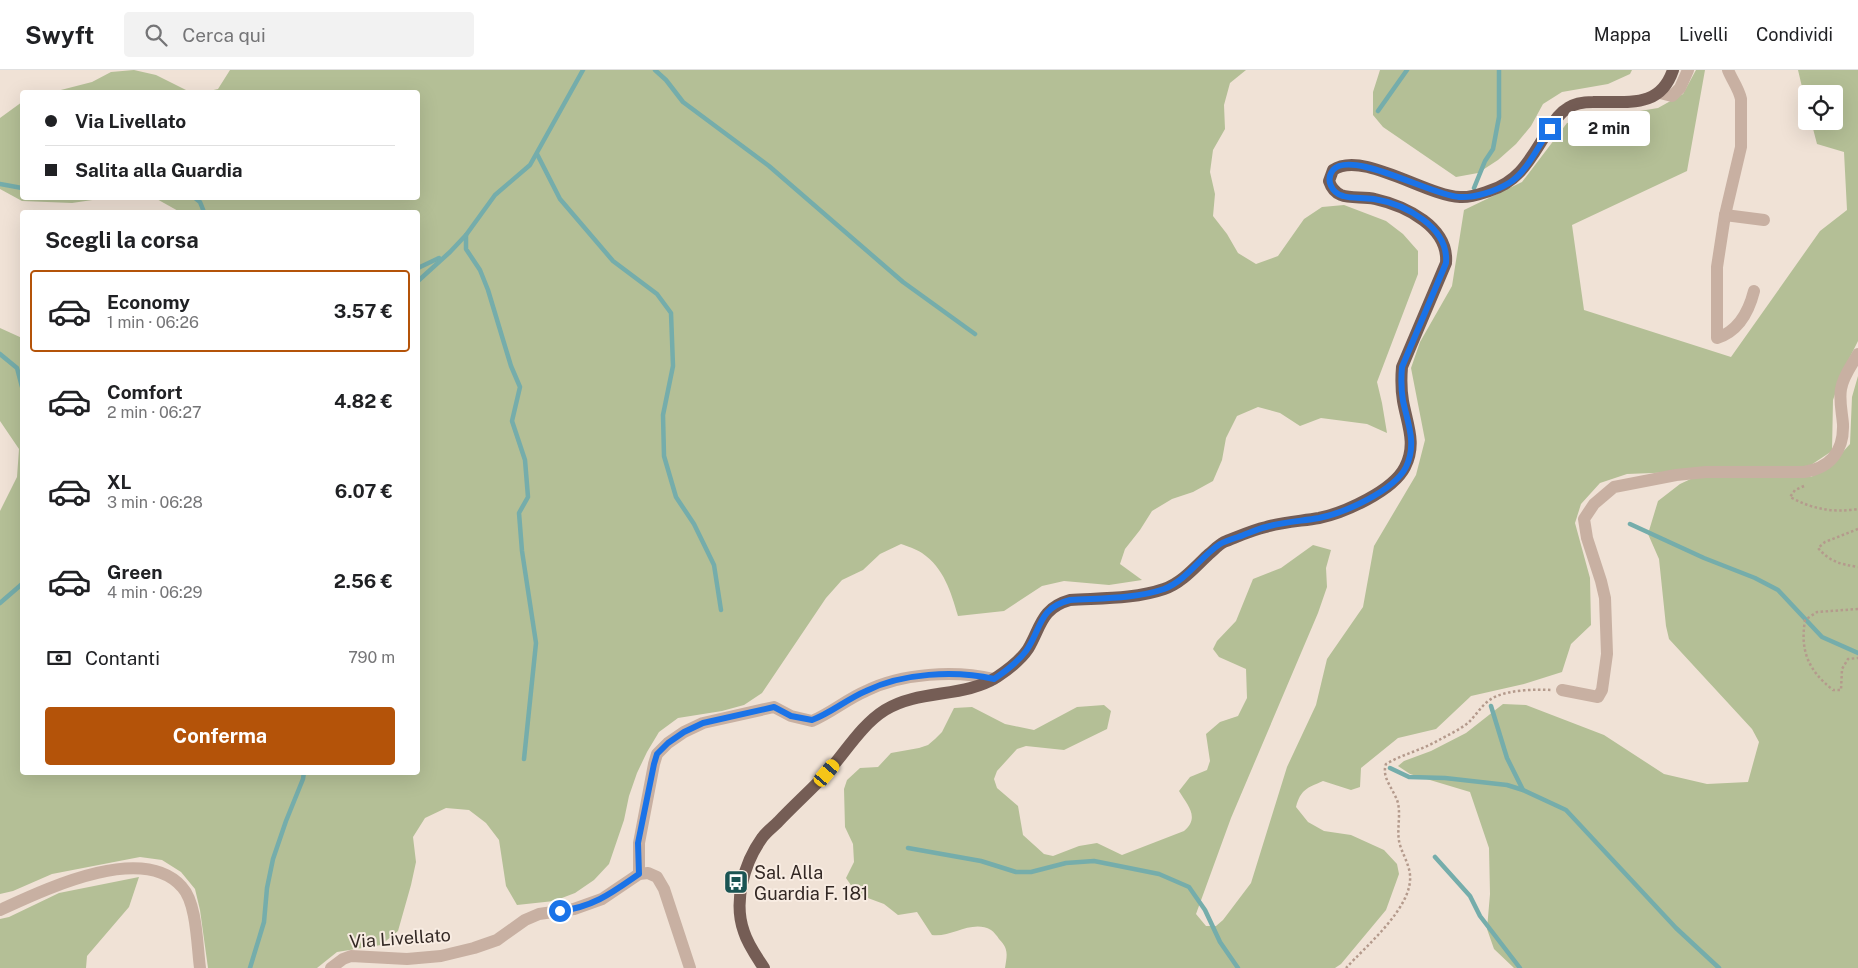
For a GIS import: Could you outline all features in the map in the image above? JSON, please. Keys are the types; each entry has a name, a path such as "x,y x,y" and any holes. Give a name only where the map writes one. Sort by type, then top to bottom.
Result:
{"main road":[{"path":"764,968 751,948 744,932 740,915 740,898 744,875 762,838 827,773 869,722 885,710 903,702 975,687 994,679 1018,661 1027,650 1042,619 1057,604 1070,600 1149,593 1167,588 1183,578 1221,544 1266,526 1321,518 1353,506 1390,486 1405,469 1412,445 1411,430 1401,381 1402,367 1446,263 1446,253 1442,240 1433,229 1404,208 1373,198 1343,196 1336,193 1329,181 1334,170 1345,164 1358,165 1395,176 1447,196 1470,197 1509,183 1520,174 1559,114 1570,106 1583,102 1635,102 1648,99 1660,93 1669,83 1673,70"}],"street":[{"path":"1660,93 1672,96 1680,88 1688,70"},
{"path":"1728,70 1742,99 1741,147 1725,215 1717,266 1717,338 1740,324 1746,315 1754,291"},
{"path":"1725,215 1764,220"},
{"path":"1562,690 1598,697 1602,690 1607,654 1605,598 1587,538 1584,519 1594,504 1614,487 1676,475 1706,472 1804,472 1817,470 1826,465 1837,452 1843,434 1840,407 1841,387 1847,372 1858,354"},
{"path":"690,968 664,889 657,876 648,873 639,874 638,843 654,764 657,754 668,743 684,732 703,723 774,707 791,716 812,720 885,683 922,676 970,675 994,679"},
{"path":"0,910 53,886 109,871 140,868 152,869 164,874 183,887 190,899 194,916 200,968"},
{"name":"Via Livellato","path":"336,967 351,956 407,959 441,956 474,948 497,940 525,920 539,914 574,909 602,900 639,874"}],"path":[{"path":"1807,485 1795,490 1790,497 1806,506 1822,510 1843,511 1858,509"},
{"path":"1858,529 1825,542 1818,548 1826,557 1858,567"},
{"path":"1858,609 1817,612 1805,620 1804,630 1804,652 1813,671 1833,690 1841,690 1842,669 1848,659 1858,658"},
{"path":"1346,968 1394,918 1408,889 1410,879 1410,873 1400,845 1398,803 1384,774 1386,764 1399,756 1437,741 1461,727 1469,722 1480,708 1498,696 1536,689 1562,690"}],"green space":[{"path":"134,70 156,75 186,90 61,90 92,82 111,72"},
{"path":"230,70 1246,70 1230,83 1224,105 1225,129 1213,150 1210,172 1215,194 1213,216 1227,234 1238,253 1256,264 1278,256 1304,219 1322,207 1344,205 1386,221 1403,234 1418,251 1418,274 1377,382 1387,433 1367,424 1321,418 1300,426 1280,413 1258,407 1237,416 1226,438 1222,460 1213,481 1193,492 1172,499 1152,511 1125,549 1120,564 1142,580 1109,585 1064,581 1042,586 1004,611 958,616 946,581 936,566 922,553 901,544 880,554 863,570 842,580 826,598 762,693 744,705 722,711 678,718 659,732 637,773 609,864 594,880 575,893 554,901 517,905 506,886 499,840 486,823 469,810 446,808 425,818 413,837 416,862 398,931 381,945 337,952 317,968 208,968 200,910 195,889 181,872 162,860 140,857 52,874 13,891 0,894 0,511 17,477 19,449 0,421 0,328 20,337 20,775 420,775 420,210 176,210 159,200 420,200 420,90 214,90 218,89"},
{"path":"1380,70 1632,70 1630,74 1608,84 1562,92 1543,104 1531,126 1516,144 1498,160 1478,173 1456,177 1383,127 1373,115 1373,92"},
{"path":"1696,70 1705,70 1687,171 1572,225 1584,310 1731,357 1820,231 1847,210 1844,152 1817,144 1813,130 1843,130 1843,85 1802,85 1798,70 1858,70 1858,341 1844,369 1833,400 1832,451 1808,467 1627,474 1600,483 1581,504 1575,523 1590,578 1591,625 1571,644 1562,672 1524,684 1471,696 1436,729 1398,738 1361,768 1360,787 1351,790 1323,781 1309,788 1300,796 1296,807 1308,822 1324,831 1351,835 1384,850 1397,864 1399,874 1386,910 1341,964 1335,968 1005,968 1006,949 991,930 984,927 976,927 947,934 932,935 917,912 898,915 884,904 857,894 846,878 854,862 853,844 845,827 844,789 847,780 860,768 878,767 891,753 928,745 942,732 954,708 972,707 1005,724 1034,730 1077,707 1104,705 1111,711 1107,729 1064,750 1026,746 1017,749 997,771 994,779 997,788 1018,806 1023,835 1044,854 1053,856 1079,846 1097,843 1122,855 1184,831 1189,826 1192,816 1179,791 1190,777 1207,770 1210,761 1206,734 1220,722 1238,716 1247,698 1246,669 1219,657 1213,649 1217,641 1236,621 1253,579 1281,568 1313,545 1331,550 1326,568 1327,587 1318,613 1231,818 1196,914 1206,926 1216,926 1223,920 1251,883 1287,767 1316,705 1327,659 1363,607 1374,546 1416,475 1425,440 1411,368 1420,342 1452,286 1464,210 1522,182 1567,123 1658,108 1683,94"},
{"path":"20,103 20,200 0,189 0,118"},
{"path":"20,200 92,200 72,203"},
{"path":"1858,376 1858,968 1514,968 1494,949 1487,929 1490,894 1489,848 1470,792 1410,774 1398,766 1404,761 1431,751 1466,733 1503,704 1526,705 1604,735 1664,774 1707,784 1748,782 1759,742 1752,729 1669,639 1659,559 1648,534 1658,501 1680,484 1695,477 1811,477 1829,467 1850,444 1852,397"},
{"path":"139,877 129,907 87,956 86,968 0,968 0,919 9,917 59,893"}],"waterway":[{"path":"420,279 466,235 495,195 530,165 583,70"},
{"path":"655,70 666,80 683,102 769,166 903,282 975,334"},
{"path":"1378,111 1407,70"},
{"path":"1474,188 1485,161 1493,149 1499,117 1499,70"},
{"path":"537,154 560,199 613,261 657,294 671,313 673,366 663,415 664,456 676,497 694,524 714,565 721,610"},
{"path":"0,184 20,188"},
{"path":"198,200 203,210"},
{"path":"466,235 466,249 480,270 488,290 511,366 520,387 512,421 525,460 528,497 519,513 522,551 536,643 524,759"},
{"path":"420,267 439,258"},
{"path":"0,354 17,368 20,379"},
{"path":"1630,524 1704,558 1755,578 1778,590 1822,637 1858,653"},
{"path":"0,603 20,586"},
{"path":"1491,706 1507,758 1523,790"},
{"path":"1390,768 1409,777 1445,778 1507,785 1523,790 1566,810 1676,928 1719,968"},
{"path":"250,968 264,922 267,888 273,859 304,775"},
{"path":"908,848 981,861 1016,872 1031,872 1066,863 1094,861 1159,874 1189,887 1205,910 1220,942 1238,968"},
{"path":"1435,857 1470,896 1480,916 1520,968"}],"place":[{"name":"Sal. Alla Guardia F. 181","path":"736,882"}],"route":[{"path":"560,911 574,909 602,900 639,874 638,843 657,754 668,743 684,732 703,723 774,707 791,716 803,720 812,720 840,704 885,683 922,676 970,675 994,679 1018,661 1027,650 1042,619 1057,604 1070,600 1149,593 1167,588 1183,578 1221,544 1266,526 1321,518 1353,506 1390,486 1405,469 1412,445 1411,430 1401,381 1402,367 1446,263 1446,253 1442,240 1419,217 1404,208 1373,198 1343,196 1336,193 1329,181 1331,175 1339,166 1352,164 1372,168 1447,196 1458,198 1470,197 1509,183 1520,174 1550,129"}]}
